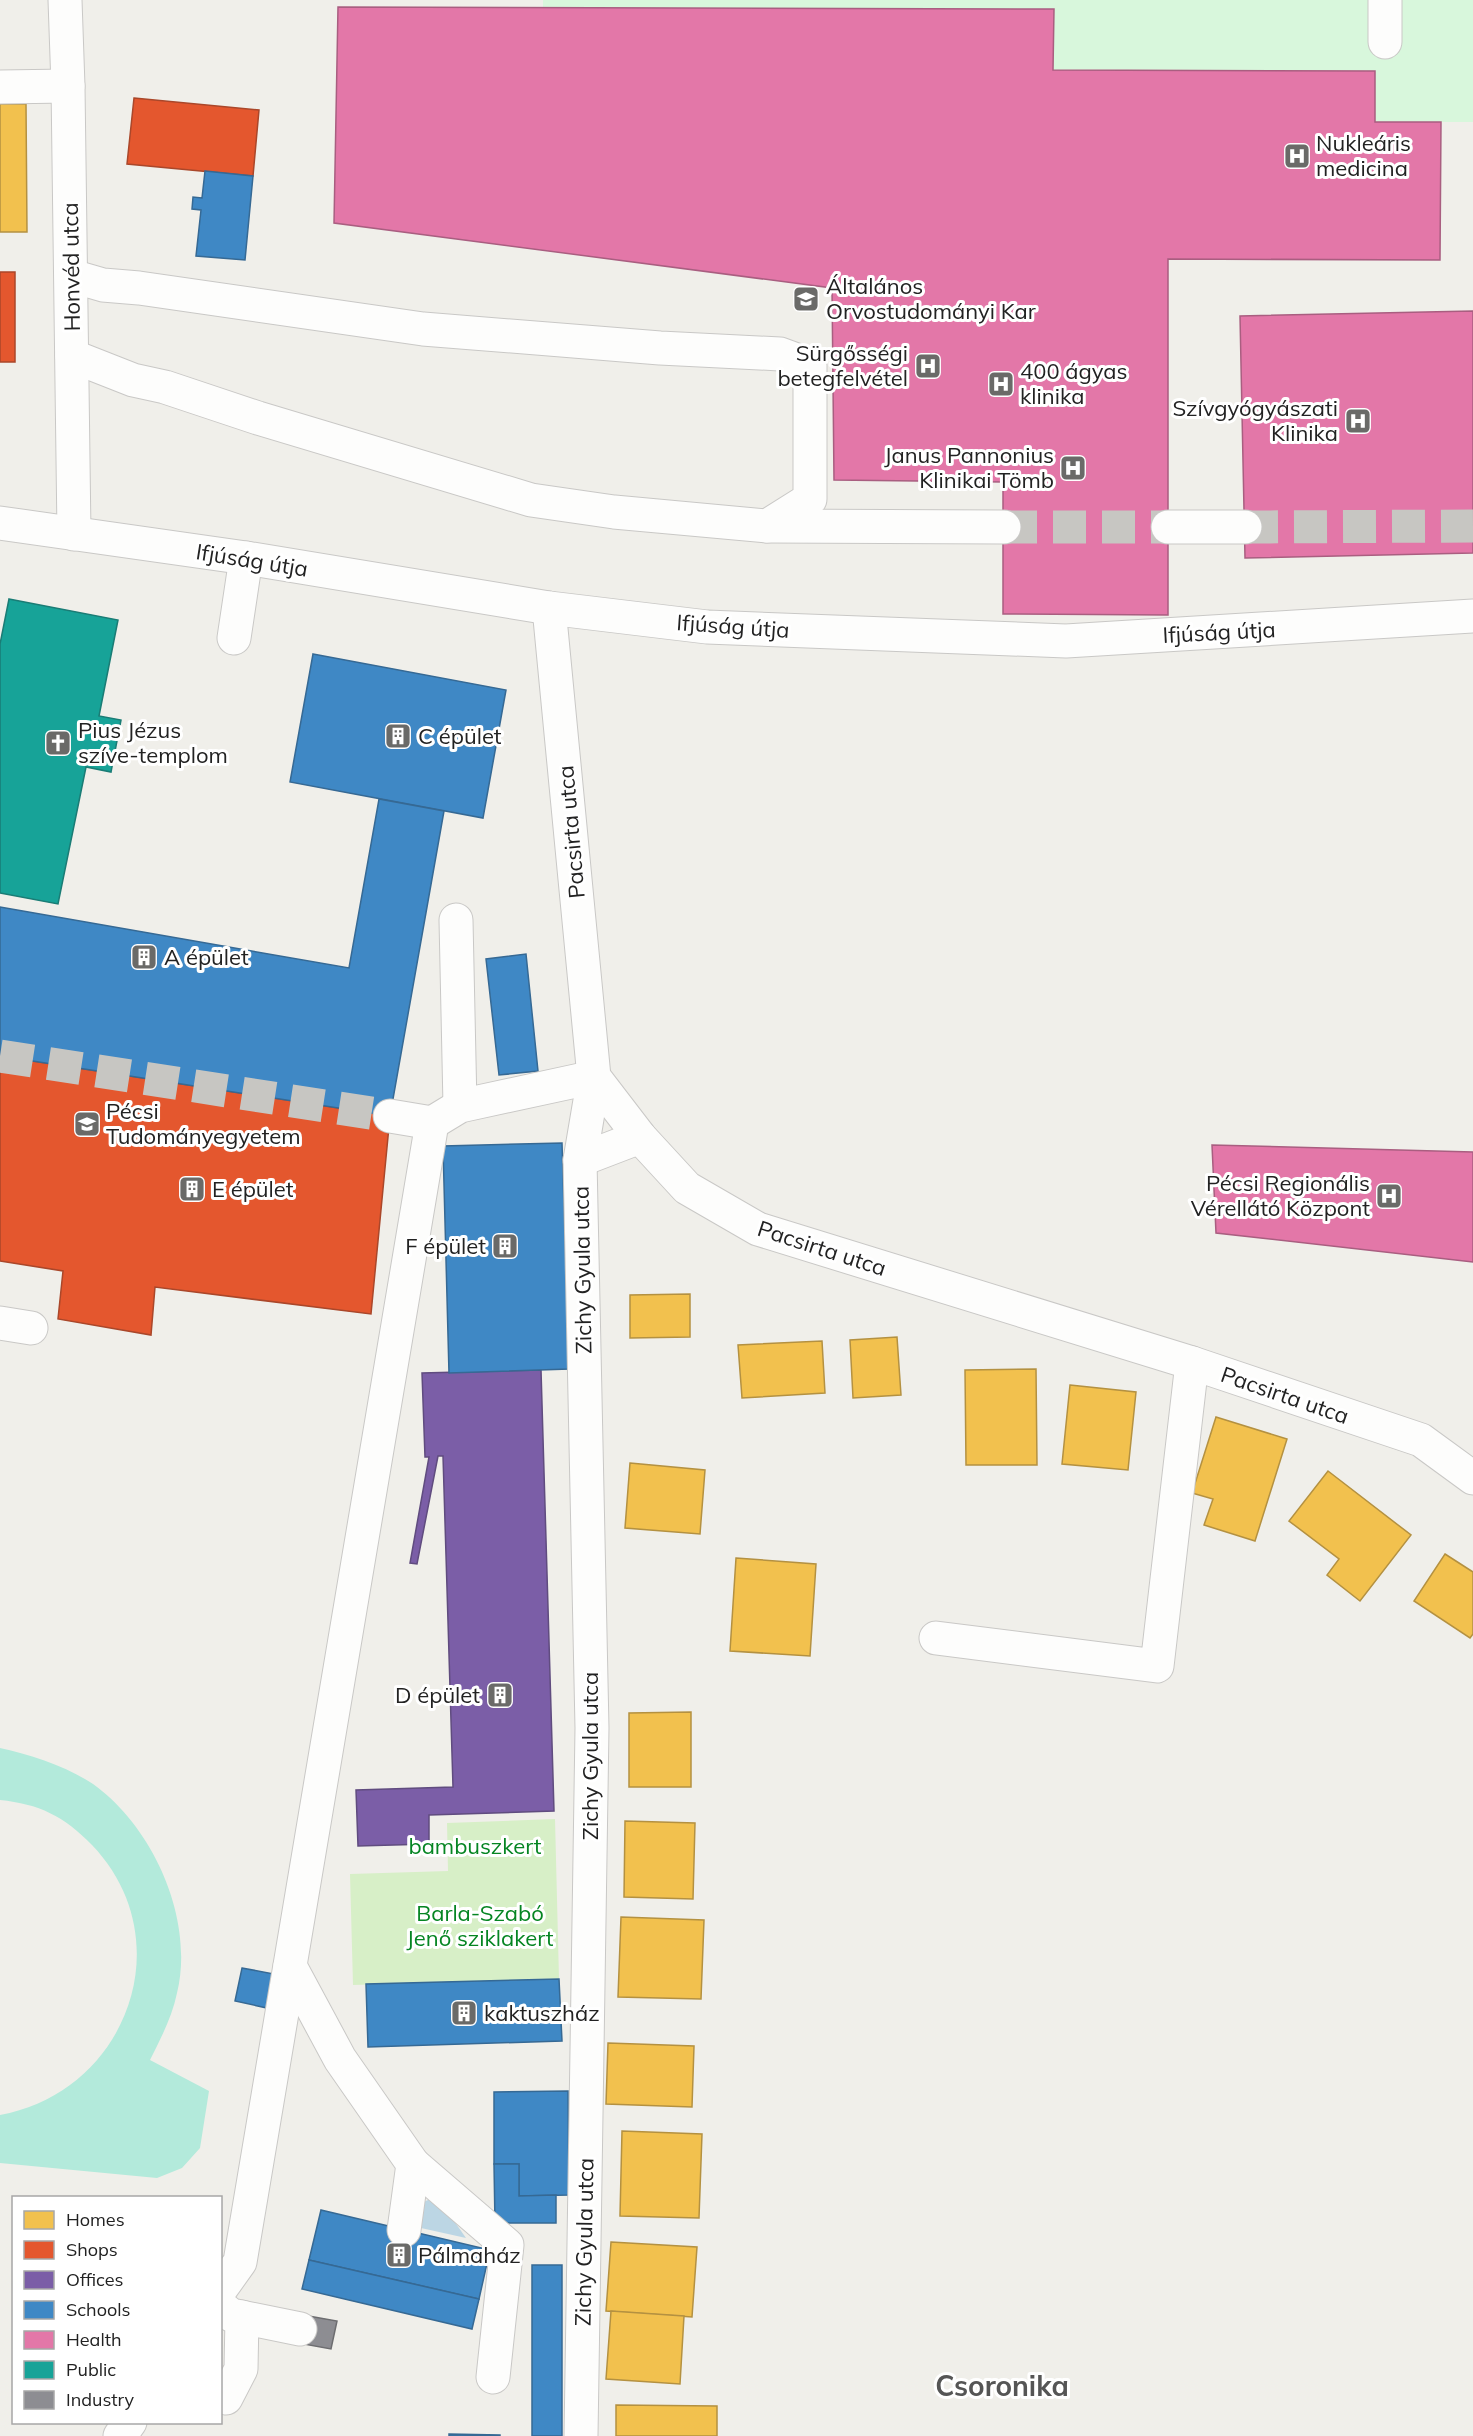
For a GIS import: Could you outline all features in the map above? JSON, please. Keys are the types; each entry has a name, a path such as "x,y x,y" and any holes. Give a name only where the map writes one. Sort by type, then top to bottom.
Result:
{"street":[{"name":"Honvéd utca","path":"65,0 72,276 74,534"},
{"path":"1385,0 1385,42"},
{"path":"0,87 68,86"},
{"path":"72,276 103,285 139,288 423,329 660,348 780,354 810,365 810,499 767,526"},
{"path":"72,356 133,380 165,387 258,418 531,500 614,512 767,526 1004,527"},
{"name":"Ifjúság útja","path":"0,523 246,558 549,608 707,627 1066,641 1473,616"},
{"path":"1168,527 1245,527"},
{"path":"234,638 246,558"},
{"name":"Pacsirta utca","path":"549,608 594,1077 639,1137 687,1188 758,1229 1192,1363 1421,1440 1473,1478"},
{"path":"456,920 460,1106"},
{"path":"390,1116 432,1123 460,1106 594,1077"},
{"name":"Zichy Gyula utca","path":"581,2436 592,1728 580,1160 594,1077"},
{"path":"222,2287 240,2262 432,1123"},
{"path":"580,1160 639,1137"},
{"path":"936,1638 1157,1666 1192,1363"},
{"path":"290,1966 340,2059 413,2164 507,2245 494,2378"},
{"path":"404,2230 413,2164"},
{"path":"226,2398 241,2369 231,2311 300,2329"}],"green space":[{"path":"543,0 1473,0 1473,122 1375,122 1375,71 1053,70 1053,9 543,8"},
{"path":"0,1748 48,1762 93,1784 115,1802 134,1824 151,1850 164,1877 174,1906 180,1935 181,1965 172,2010 150,2060 209,2091 200,2148 182,2168 157,2178 0,2163 0,2115 44,2101 81,2076 109,2045 128,2007 136,1966 134,1924 119,1883 92,1845 61,1819 39,1808 0,1800"},
{"name":"Barla-Szabó Jenő sziklakert","path":"555,1819 559,1979 353,1985 350,1874 448,1871 447,1823"}],"water":[{"path":"438,2198 466,2238 412,2226 420,2206 426,2201"}],"building: Homes":[{"path":"0,104 26,104 27,232 0,232"},
{"path":"690,1294 690,1337 630,1338 630,1295"},
{"path":"897,1337 901,1395 853,1398 850,1340"},
{"path":"822,1341 825,1393 742,1398 738,1345"},
{"path":"1036,1369 1037,1465 966,1465 965,1370"},
{"path":"1070,1385 1136,1392 1128,1470 1062,1464"},
{"path":"1216,1417 1287,1439 1255,1541 1204,1525 1213,1499 1192,1493"},
{"path":"630,1463 705,1470 700,1534 625,1528"},
{"path":"1328,1471 1411,1535 1360,1601 1327,1575 1339,1559 1289,1521"},
{"path":"1445,1554 1473,1572 1473,1634 1470,1638 1414,1601"},
{"path":"736,1558 816,1564 810,1656 730,1651"},
{"path":"691,1712 691,1787 629,1787 629,1713"},
{"path":"625,1821 695,1823 693,1899 624,1897"},
{"path":"621,1917 704,1920 701,1999 618,1997"},
{"path":"608,2043 694,2046 692,2107 606,2104"},
{"path":"622,2131 702,2134 699,2218 620,2216"},
{"path":"611,2242 697,2247 692,2317 606,2311"},
{"path":"611,2311 684,2316 680,2384 606,2379"},
{"path":"616,2405 717,2406 717,2436 616,2436"}],"building: Shops":[{"path":"134,98 259,110 253,176 127,164"},
{"path":"0,272 15,272 15,362 0,362"},
{"name":"E épület","path":"0,1056 390,1116 371,1314 155,1287 151,1335 58,1319 63,1271 0,1261"}],"building: Offices":[{"name":"D épület","path":"541,1370 554,1811 429,1815 429,1844 358,1846 356,1790 453,1787 443,1456 438,1456 417,1564 410,1563 429,1457 425,1457 422,1373"}],"building: Schools":[{"path":"205,171 253,176 245,260 196,256 201,210 192,209 193,197 202,198"},
{"name":"C épület","path":"313,654 506,690 483,818 290,782"},
{"name":"A épület","path":"379,799 444,811 390,1116 0,1056 0,907 349,968"},
{"path":"526,954 538,1071 499,1075 486,959"},
{"name":"F épület","path":"562,1143 569,1369 449,1373 443,1146"},
{"path":"242,1968 274,1974 267,2008 235,2001"},
{"name":"kaktuszház","path":"559,1979 562,2041 368,2047 366,1984"},
{"path":"568,2091 569,2195 519,2196 519,2164 494,2164 494,2092"},
{"path":"494,2164 519,2164 519,2196 556,2195 556,2223 495,2223"},
{"name":"Pálmaház","path":"321,2210 490,2250 479,2299 309,2260"},
{"path":"309,2260 479,2299 472,2329 302,2289"},
{"path":"532,2265 562,2265 562,2436 532,2436"},
{"path":"449,2434 500,2435 500,2436 449,2436"}],"building: Health":[{"name":"400 ágyas klinika","path":"338,7 1054,9 1053,70 1375,71 1375,122 1441,122 1440,260 1168,259 1168,615 1003,614 1003,482 834,480 832,288 334,223"},
{"name":"Szívgyógyászati Klinika","path":"1473,311 1473,553 1245,558 1240,316"},
{"path":"1212,1145 1473,1152 1473,1262 1216,1233"}],"building: Public":[{"name":"Pius Jézus szíve-templom","path":"9,599 118,620 99,716 121,720 111,772 86,767 58,904 0,893 0,644"}],"building: Industry":[{"path":"303,2315 337,2321 331,2349 298,2343"}],"tunnel":[{"path":"1245,527 1473,526"},
{"path":"1004,527 1168,527"},
{"path":"0,1056 390,1116"}],"place":[{"name":"Nukleáris medicina","path":"1297,156"},
{"name":"Általános Orvostudományi Kar","path":"806,299"},
{"name":"Sürgősségi betegfelvétel","path":"928,366"},
{"name":"400 ágyas klinika","path":"1001,384"},
{"name":"Szívgyógyászati Klinika","path":"1358,421"},
{"name":"Janus Pannonius Klinikai Tömb","path":"1073,468"},
{"name":"C épület","path":"398,736"},
{"name":"Pius Jézus szíve-templom","path":"58,743"},
{"name":"A épület","path":"144,957"},
{"name":"Pécsi Tudományegyetem","path":"87,1124"},
{"name":"E épület","path":"192,1189"},
{"name":"Pécsi Regionális Vérellátó Központ","path":"1389,1196"},
{"name":"F épület","path":"505,1246"},
{"name":"D épület","path":"500,1695"},
{"name":"kaktuszház","path":"464,2013"},
{"name":"Pálmaház","path":"399,2255"}],"district":[{"name":"Csoronika","path":"1002,2386"}],"park label":[{"name":"bambuszkert","path":"475,1846"}]}
